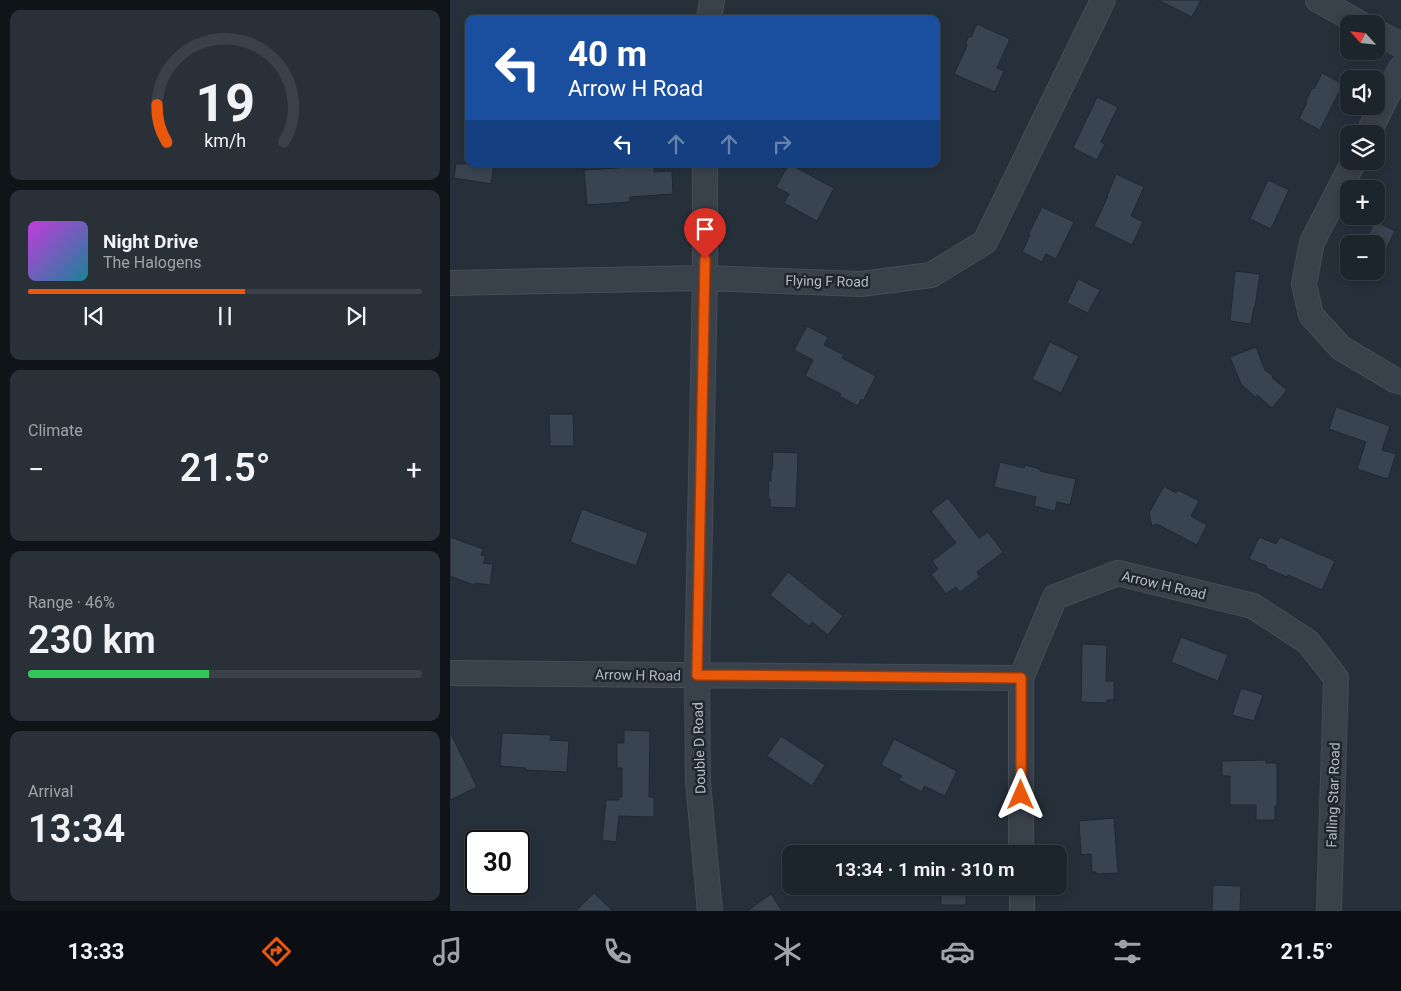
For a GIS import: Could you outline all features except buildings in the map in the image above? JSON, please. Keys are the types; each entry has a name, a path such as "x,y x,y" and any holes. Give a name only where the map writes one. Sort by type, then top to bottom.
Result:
{"street":[{"path":"710,15 712,0"},
{"name":"Flying F Road","path":"450,283 705,278 861,284 931,274 985,242 1104,0"},
{"path":"1318,0 1346,15"},
{"path":"1385,37 1401,46"},
{"path":"1372,125 1401,68"},
{"name":"Double D Road","path":"705,167 705,278 697,675 698,782 710,911"},
{"path":"1349,170 1312,242 1304,284 1311,315 1341,348 1401,382"},
{"name":"Arrow H Road","path":"450,673 1021,678 1054,598 1118,573 1253,606 1308,642 1336,678"},
{"path":"1021,678 1022,845"},
{"name":"Falling Star Road","path":"1329,911 1336,678"},
{"path":"1022,895 1022,911"}],"route":[{"path":"705,259 697,675 1021,678 1021,795"}]}
